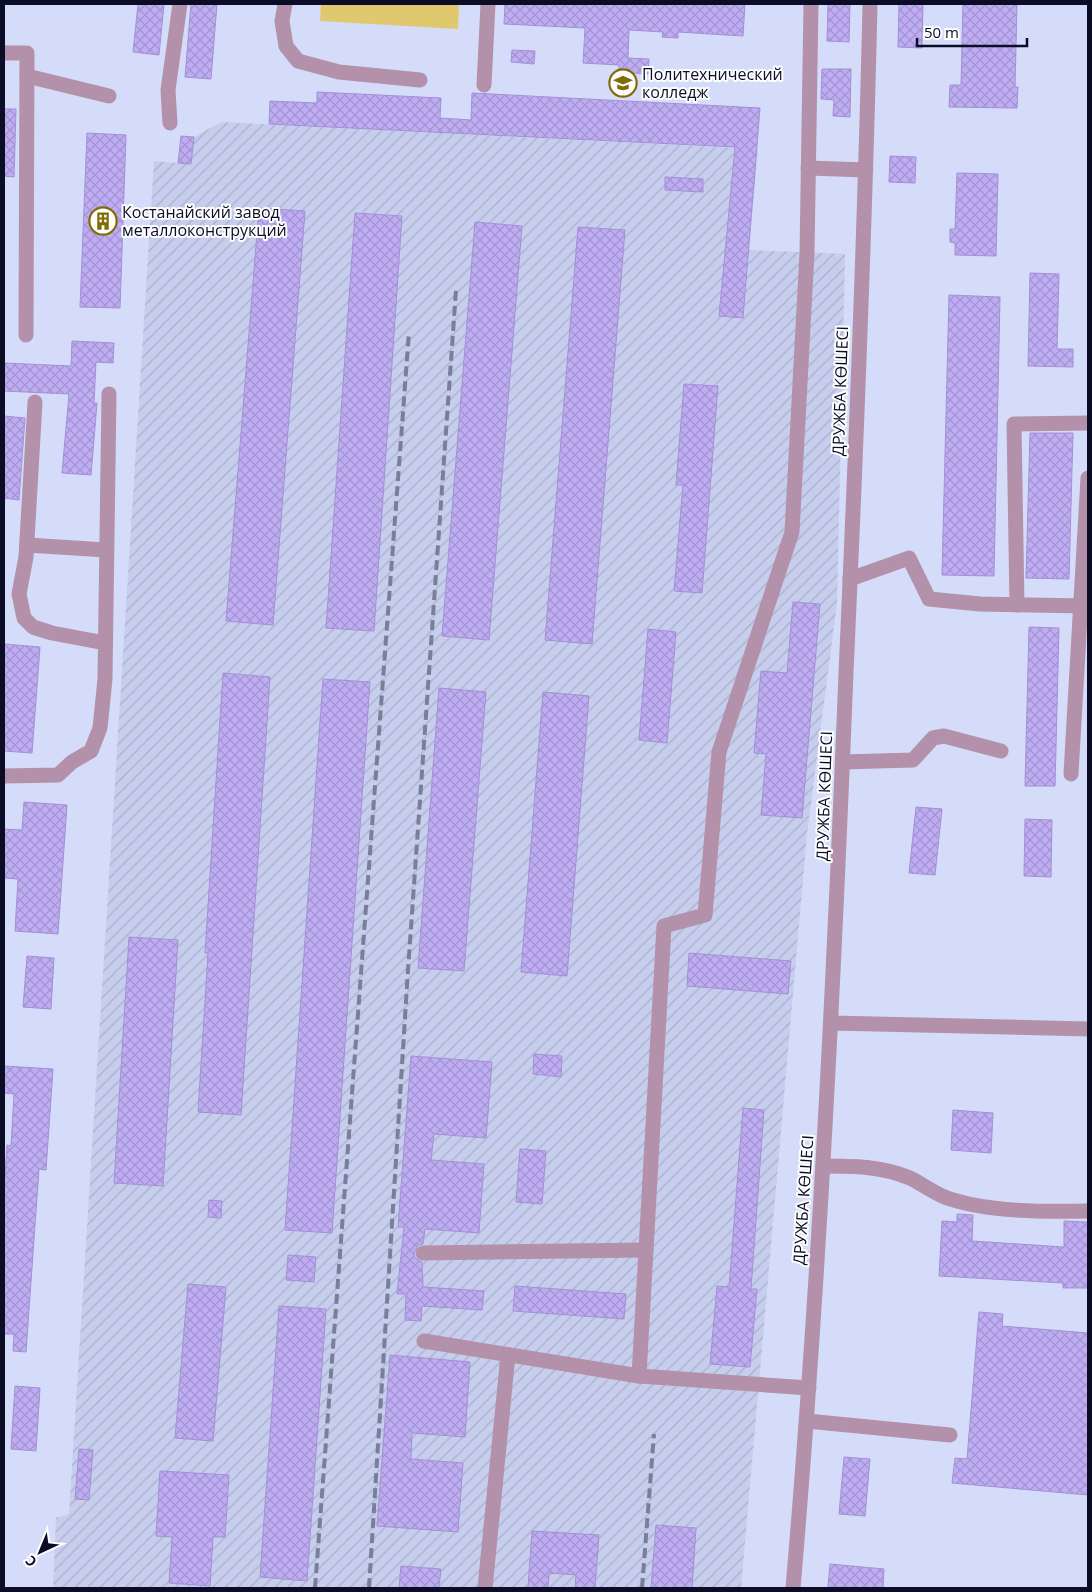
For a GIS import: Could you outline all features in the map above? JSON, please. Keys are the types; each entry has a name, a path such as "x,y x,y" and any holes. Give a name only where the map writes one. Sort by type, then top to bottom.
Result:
{"street":[{"path":"170,122 168,90 180,4"},
{"path":"285,4 282,21 286,46 298,61 339,72 420,80"},
{"path":"484,85 488,4"},
{"path":"639,1376 664,926 705,915 719,752 792,532 807,252 811,4"},
{"name":"ДРУЖБА КӨШЕСІ","path":"793,1588 807,1421 832,1024 866,170 870,4"},
{"path":"4,54 26,53 26,335"},
{"path":"26,76 109,96"},
{"path":"808,168 866,170"},
{"path":"4,776 58,775 72,762 91,751 100,728 105,679 109,394"},
{"path":"35,402 27,545 19,594 24,618 33,626 52,633 105,643"},
{"path":"1017,605 1014,424 1088,423"},
{"path":"1071,774 1084,606 1088,478"},
{"path":"27,545 106,550"},
{"path":"850,579 909,558 929,599 1017,605 1084,606"},
{"path":"843,762 913,760 933,738 944,736 1002,752"},
{"path":"832,1024 1088,1029"},
{"path":"823,1166 864,1166 890,1171 947,1198 986,1206 1053,1212 1088,1212"},
{"path":"423,1253 646,1250"},
{"path":"424,1341 639,1376 809,1388"},
{"path":"485,1588 508,1355"},
{"path":"807,1421 950,1435"}],"shaded area":[{"path":"321,4 459,4 458,29 320,21"},
{"path":"221,122 758,149 749,250 845,254 837,603 807,834 741,1588 53,1588 56,1518 69,1514 154,161 191,164 194,137"}],"building":[{"path":"138,4 164,4 159,55 133,52"},
{"path":"191,4 217,4 211,79 185,77"},
{"path":"505,4 745,4 743,36 678,32 678,38 662,37 663,32 629,30 628,58 649,59 648,74 619,72 619,65 583,63 585,28 504,24"},
{"path":"828,4 850,4 849,42 827,41"},
{"path":"899,4 923,4 922,48 898,47"},
{"path":"963,4 1017,4 1015,87 1018,87 1017,108 949,107 950,85 961,85"},
{"path":"512,50 535,51 534,64 511,62"},
{"path":"822,69 851,69 850,117 833,116 834,100 821,99"},
{"path":"317,92 441,98 440,118 471,120 472,93 760,108 743,318 719,316 735,147 269,124 270,101 317,103"},
{"path":"4,109 16,109 14,177 4,176"},
{"name":"Костанайский завод металлоконструкций","path":"87,133 126,135 120,308 80,307"},
{"path":"181,136 194,137 191,164 178,163"},
{"path":"890,156 916,157 915,183 889,182"},
{"path":"957,173 998,174 996,256 955,255 955,243 950,242 950,229 955,229"},
{"path":"665,177 703,179 703,192 665,190"},
{"path":"259,208 305,211 273,625 226,621"},
{"path":"355,213 402,216 374,631 326,628"},
{"path":"475,222 522,226 489,640 442,636"},
{"path":"578,227 625,230 592,644 545,640"},
{"path":"1030,273 1059,274 1057,349 1073,349 1073,367 1028,366"},
{"path":"949,295 1000,297 994,576 942,575"},
{"path":"72,341 114,343 113,363 96,362 94,403 97,403 91,475 62,473 69,394 4,391 4,363 71,366"},
{"path":"684,384 718,386 702,593 674,591 683,485 676,485"},
{"path":"4,416 25,418 19,500 4,498"},
{"path":"1030,433 1073,433 1069,579 1026,578"},
{"path":"793,602 820,604 802,818 761,815 766,754 754,753 761,671 787,673"},
{"path":"1029,627 1059,628 1055,786 1025,786"},
{"path":"648,629 676,632 667,743 639,740"},
{"path":"4,644 40,647 32,753 4,751"},
{"path":"223,673 270,677 241,1115 198,1112 208,953 205,953"},
{"path":"323,679 370,682 332,1233 285,1230"},
{"path":"439,688 486,692 464,971 418,968"},
{"path":"543,692 589,696 567,976 521,972"},
{"path":"24,802 67,805 58,934 15,931 18,879 4,878 4,829 22,830"},
{"path":"916,807 942,809 935,875 909,873"},
{"path":"1025,819 1052,820 1051,877 1024,876"},
{"path":"129,937 178,940 163,1186 114,1183"},
{"path":"689,953 791,961 788,994 687,986"},
{"path":"27,956 54,958 51,1009 23,1007"},
{"path":"534,1054 562,1056 561,1077 533,1074"},
{"path":"411,1056 492,1062 486,1138 434,1134 431,1160 484,1164 479,1233 425,1229 423,1244 418,1245 414,1253 415,1258 422,1262 423,1287 484,1291 482,1310 422,1306 421,1321 405,1320 406,1294 397,1294 404,1227 398,1227"},
{"path":"4,1066 53,1069 46,1170 39,1169 26,1352 13,1351 14,1334 4,1334 4,1190 7,1145 11,1146 14,1094 4,1093"},
{"path":"743,1108 764,1110 751,1289 757,1289 750,1367 710,1364 717,1286 729,1287"},
{"path":"953,1110 993,1113 991,1153 951,1150"},
{"path":"520,1149 546,1151 542,1204 516,1202"},
{"path":"209,1200 222,1201 221,1218 208,1217"},
{"path":"957,1214 973,1215 972,1241 1064,1247 1064,1221 1088,1222 1088,1288 1063,1288 1063,1283 939,1276 942,1221 957,1222"},
{"path":"288,1255 316,1257 314,1282 286,1280"},
{"path":"188,1284 226,1287 213,1441 175,1438"},
{"path":"515,1286 626,1294 624,1319 513,1311"},
{"path":"279,1306 326,1309 307,1581 260,1577"},
{"path":"979,1312 1003,1314 1002,1326 1088,1333 1088,1495 952,1483 955,1458 967,1459"},
{"path":"390,1355 470,1362 465,1437 412,1433 411,1459 463,1463 458,1532 377,1526"},
{"path":"15,1386 40,1388 36,1451 11,1449"},
{"path":"79,1449 93,1450 89,1500 75,1499"},
{"path":"844,1457 870,1459 865,1516 839,1514"},
{"path":"160,1471 229,1475 225,1537 213,1537 210,1586 169,1583 172,1537 156,1536"},
{"path":"656,1525 696,1528 692,1588 651,1588"},
{"path":"532,1531 599,1535 595,1588 575,1588 576,1575 549,1573 548,1588 528,1588"},
{"path":"830,1564 884,1569 883,1588 828,1587"},
{"path":"401,1566 441,1569 439,1588 399,1588"}],"railway":[{"path":"369,1588 408,970 456,290"},
{"path":"315,1588 409,332"},
{"path":"642,1588 654,1434"}],"place":[{"name":"Политехнический колледж","path":"623,83"},
{"name":"Костанайский завод металлоконструкций","path":"103,221"}]}
